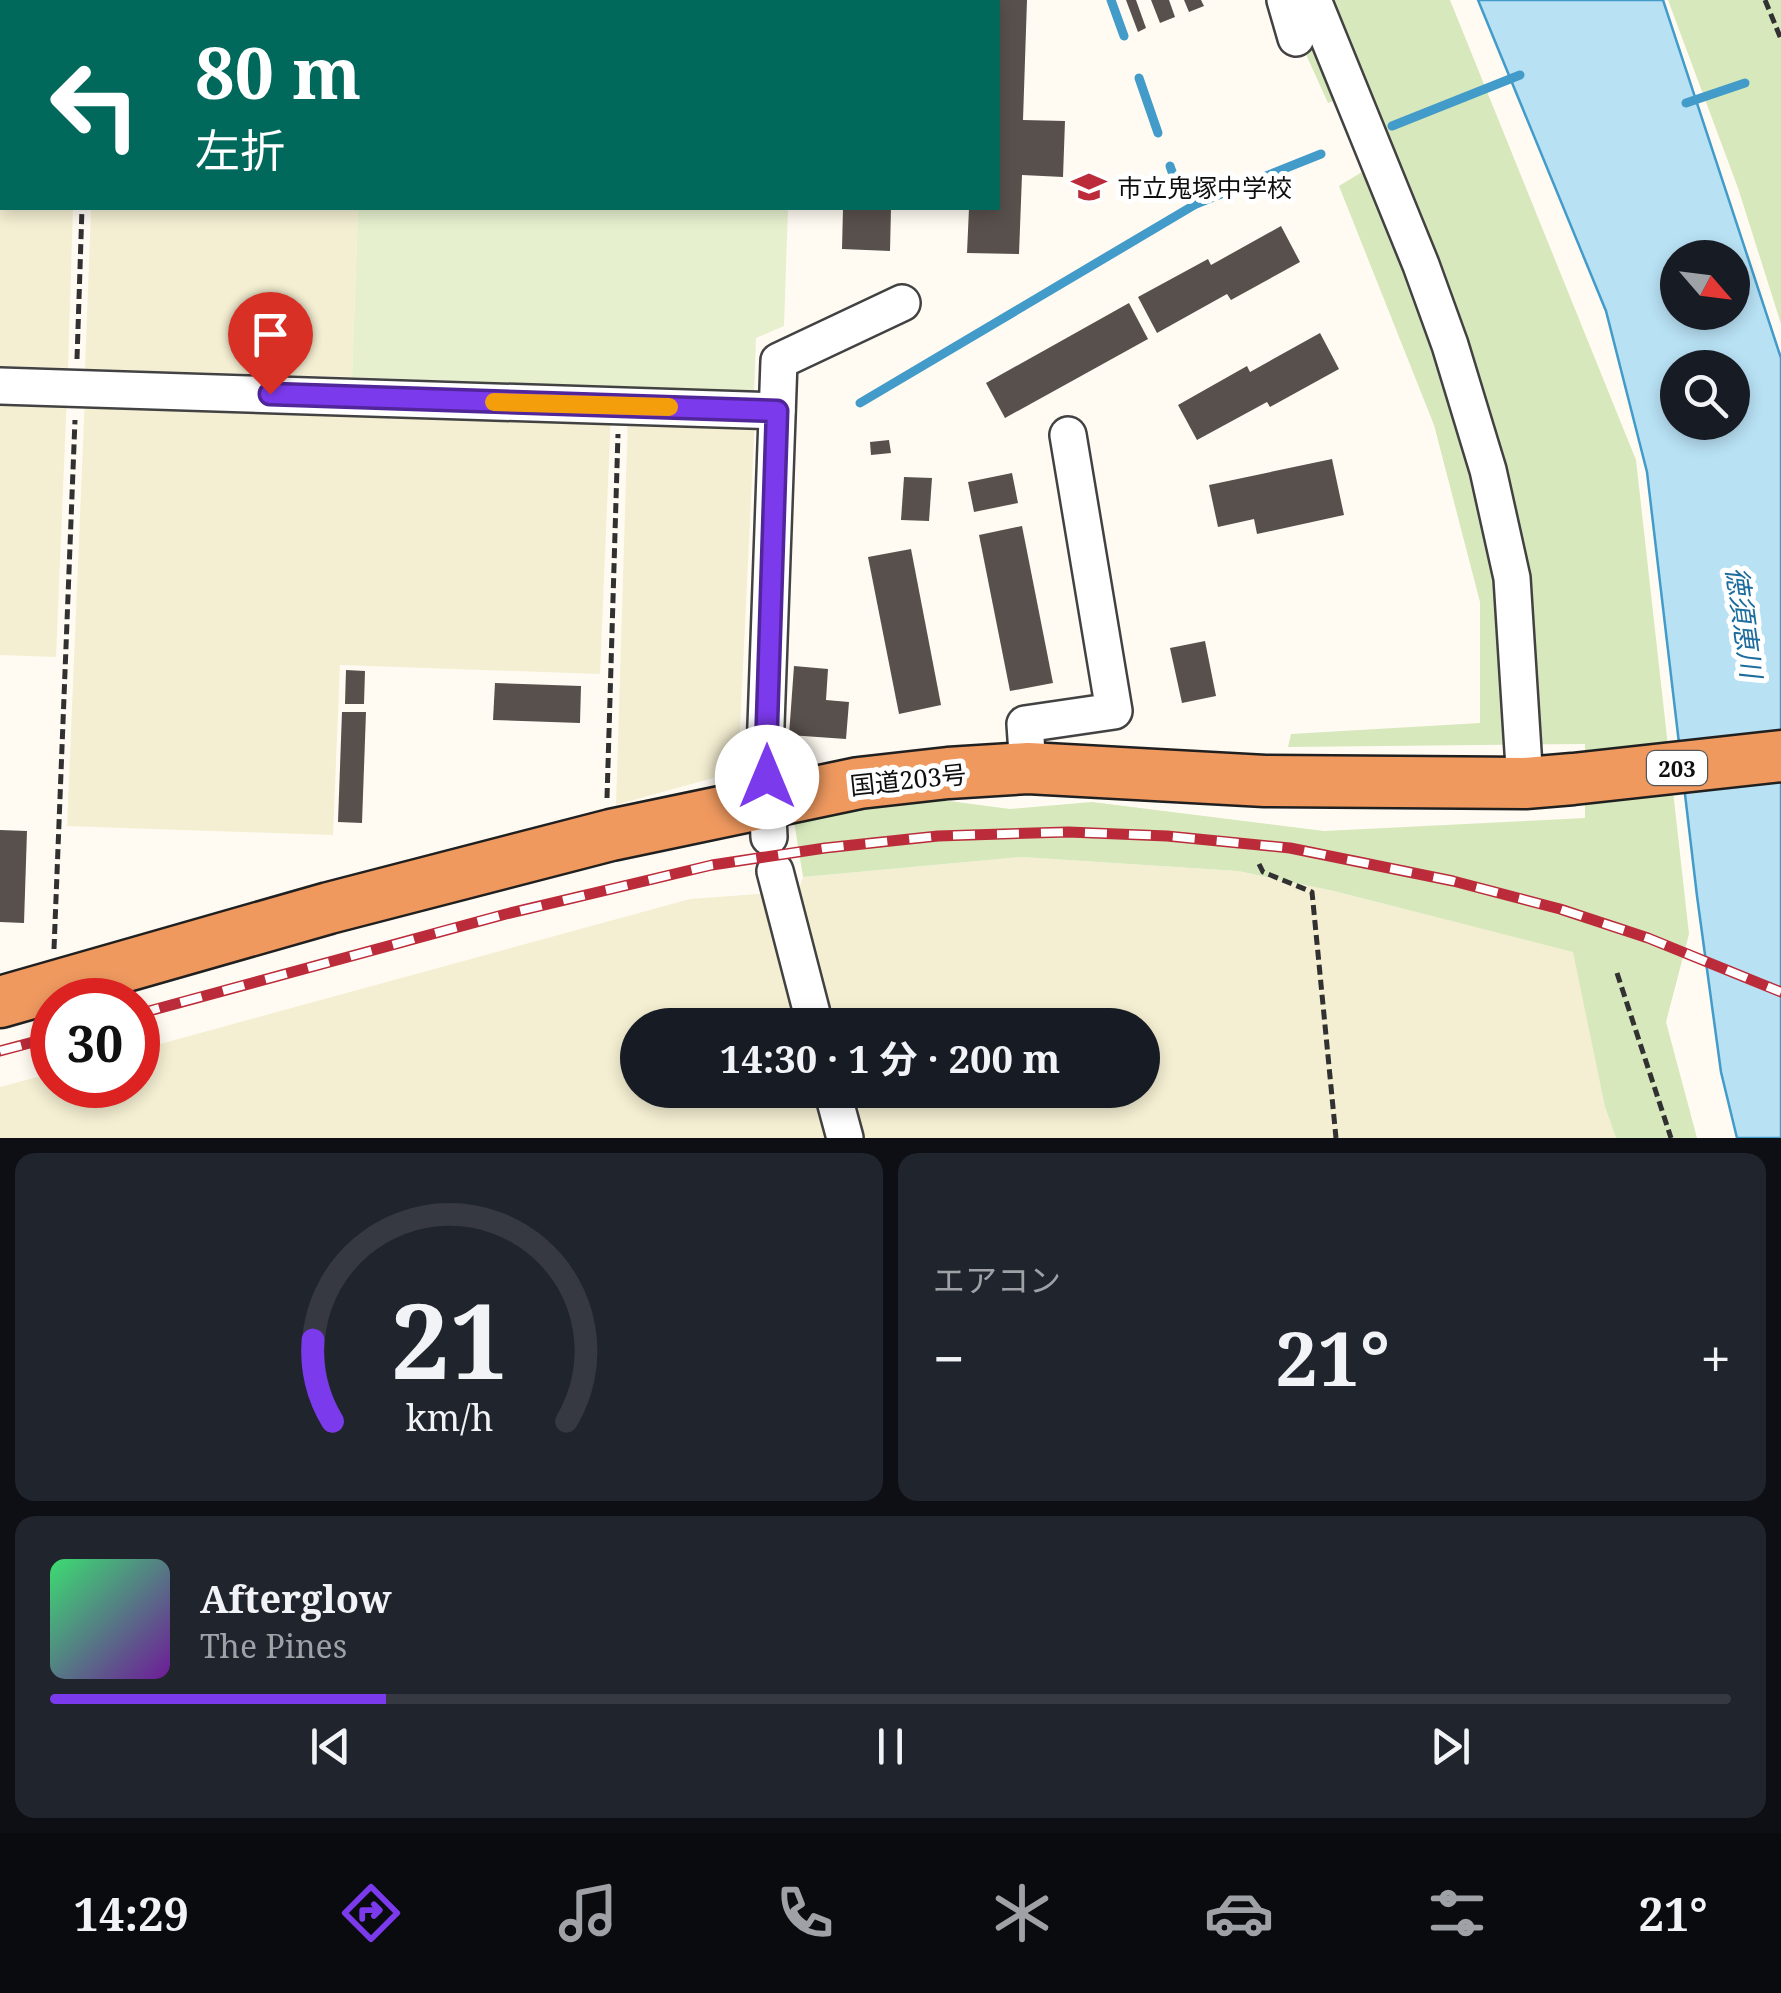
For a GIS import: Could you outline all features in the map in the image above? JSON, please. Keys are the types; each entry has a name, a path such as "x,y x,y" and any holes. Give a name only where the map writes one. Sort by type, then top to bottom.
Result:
{"highway":[{"name":"国道203号","path":"88,978 330,908 611,835 771,836 859,783 1028,768 1264,781 1549,781 1781,756"},
{"name":"国道203号","path":"0,1002 30,994"}],"street":[{"path":"1285,0 1296,38"},
{"path":"1312,0 1421,265 1488,470 1549,781"},
{"path":"811,1008 771,836 766,753 779,361 902,303"},
{"path":"0,386 777,411"},
{"path":"1028,768 1026,724 1114,711 1068,436"},
{"path":"837,1108 845,1138"}],"path":[{"path":"1765,0 1781,39"},
{"path":"57,978 54,968 82,210"},
{"path":"611,835 606,814 619,406"},
{"path":"1260,864 1263,872 1312,892 1336,1138"},
{"path":"1618,972 1671,1138"}],"shaded area":[{"path":"0,210 73,210 68,368 0,366"},
{"path":"91,210 358,210 352,377 85,369"},
{"path":"0,393 67,395 56,657 0,655"},
{"path":"85,396 611,413 600,674 340,665 333,835 67,826"},
{"path":"628,413 755,417 738,771 616,805"},
{"path":"1022,857 1238,871 1334,891 1574,952 1605,1107 1616,1138 853,1138 846,1108 1160,1108 1160,1008 820,1008 793,906 803,877"},
{"path":"771,893 801,1008 620,1008 620,1108 826,1108 834,1138 0,1138 0,1087 30,1079 30,1108 160,1108 160,1044 690,899"}],"green space":[{"path":"1268,0 1450,0 1636,460 1689,934 1666,1022 1697,1138 1616,1138 1605,1107 1573,952 1334,891 1238,871 1022,857 803,877 793,815 934,799 1010,809 1092,802 1324,831 1585,818 1585,744 1288,747 1291,734 1480,723 1480,602 1434,425 1339,186 1385,158 1355,93 1328,103 1295,30 1279,26"},
{"path":"1668,0 1781,0 1781,324 1738,188"},
{"path":"358,210 788,210 784,326 756,338 754,393 352,377"}],"water":[{"name":"徳須恵川","path":"1478,0 1663,0 1742,240 1660,240 1660,330 1750,330 1750,264 1781,358 1781,1138 1737,1138 1721,1072 1647,472 1606,311"}],"building":[{"path":"1000,0 1027,0 1023,120 1065,121 1063,177 1022,175 1019,254 967,253 969,210 1000,210"},
{"path":"1126,0 1136,0 1146,28 1138,32"},
{"path":"1151,0 1169,0 1175,17 1160,23"},
{"path":"1184,0 1201,0 1204,6 1189,12"},
{"path":"843,210 891,210 890,251 842,249"},
{"path":"1281,226 1300,262 1231,300 1227,294 1157,333 1138,297 1208,259 1211,265"},
{"path":"1129,303 1148,339 1005,418 986,383"},
{"path":"1320,333 1339,369 1270,407 1267,402 1197,440 1178,405 1247,366 1250,372"},
{"path":"889,440 891,453 871,455 870,442"},
{"path":"1332,459 1344,515 1257,534 1254,519 1218,527 1209,485"},
{"path":"1012,473 1018,503 974,512 968,482"},
{"path":"904,477 932,478 929,521 901,520"},
{"path":"1022,526 1053,683 1010,691 979,535"},
{"path":"911,549 941,705 899,714 868,557"},
{"path":"1205,641 1216,696 1182,703 1170,648"},
{"path":"794,666 828,669 826,700 849,702 846,739 789,735"},
{"path":"346,670 365,671 364,704 345,704"},
{"path":"495,683 581,686 580,723 493,720"},
{"path":"342,712 366,712 362,823 338,822"},
{"path":"0,830 27,831 24,923 0,922"}],"waterway":[{"path":"1111,0 1124,36"},
{"path":"1392,126 1520,75"},
{"path":"1139,78 1158,133"},
{"path":"1686,103 1745,83"},
{"path":"860,403 1196,204 1321,154"},
{"path":"1170,166 1178,189 1196,204"}],"railway":[{"path":"160,1008 506,914 712,865 938,836 1068,832 1167,836 1290,848 1453,881 1560,909 1648,938 1781,992"},
{"path":"0,1051 30,1043"}],"slow traffic":[{"path":"494,402 669,407"}],"place":[{"name":"市立鬼塚中学校","path":"1089,187"}],"route":[{"path":"270,394 777,411 767,777"}]}
